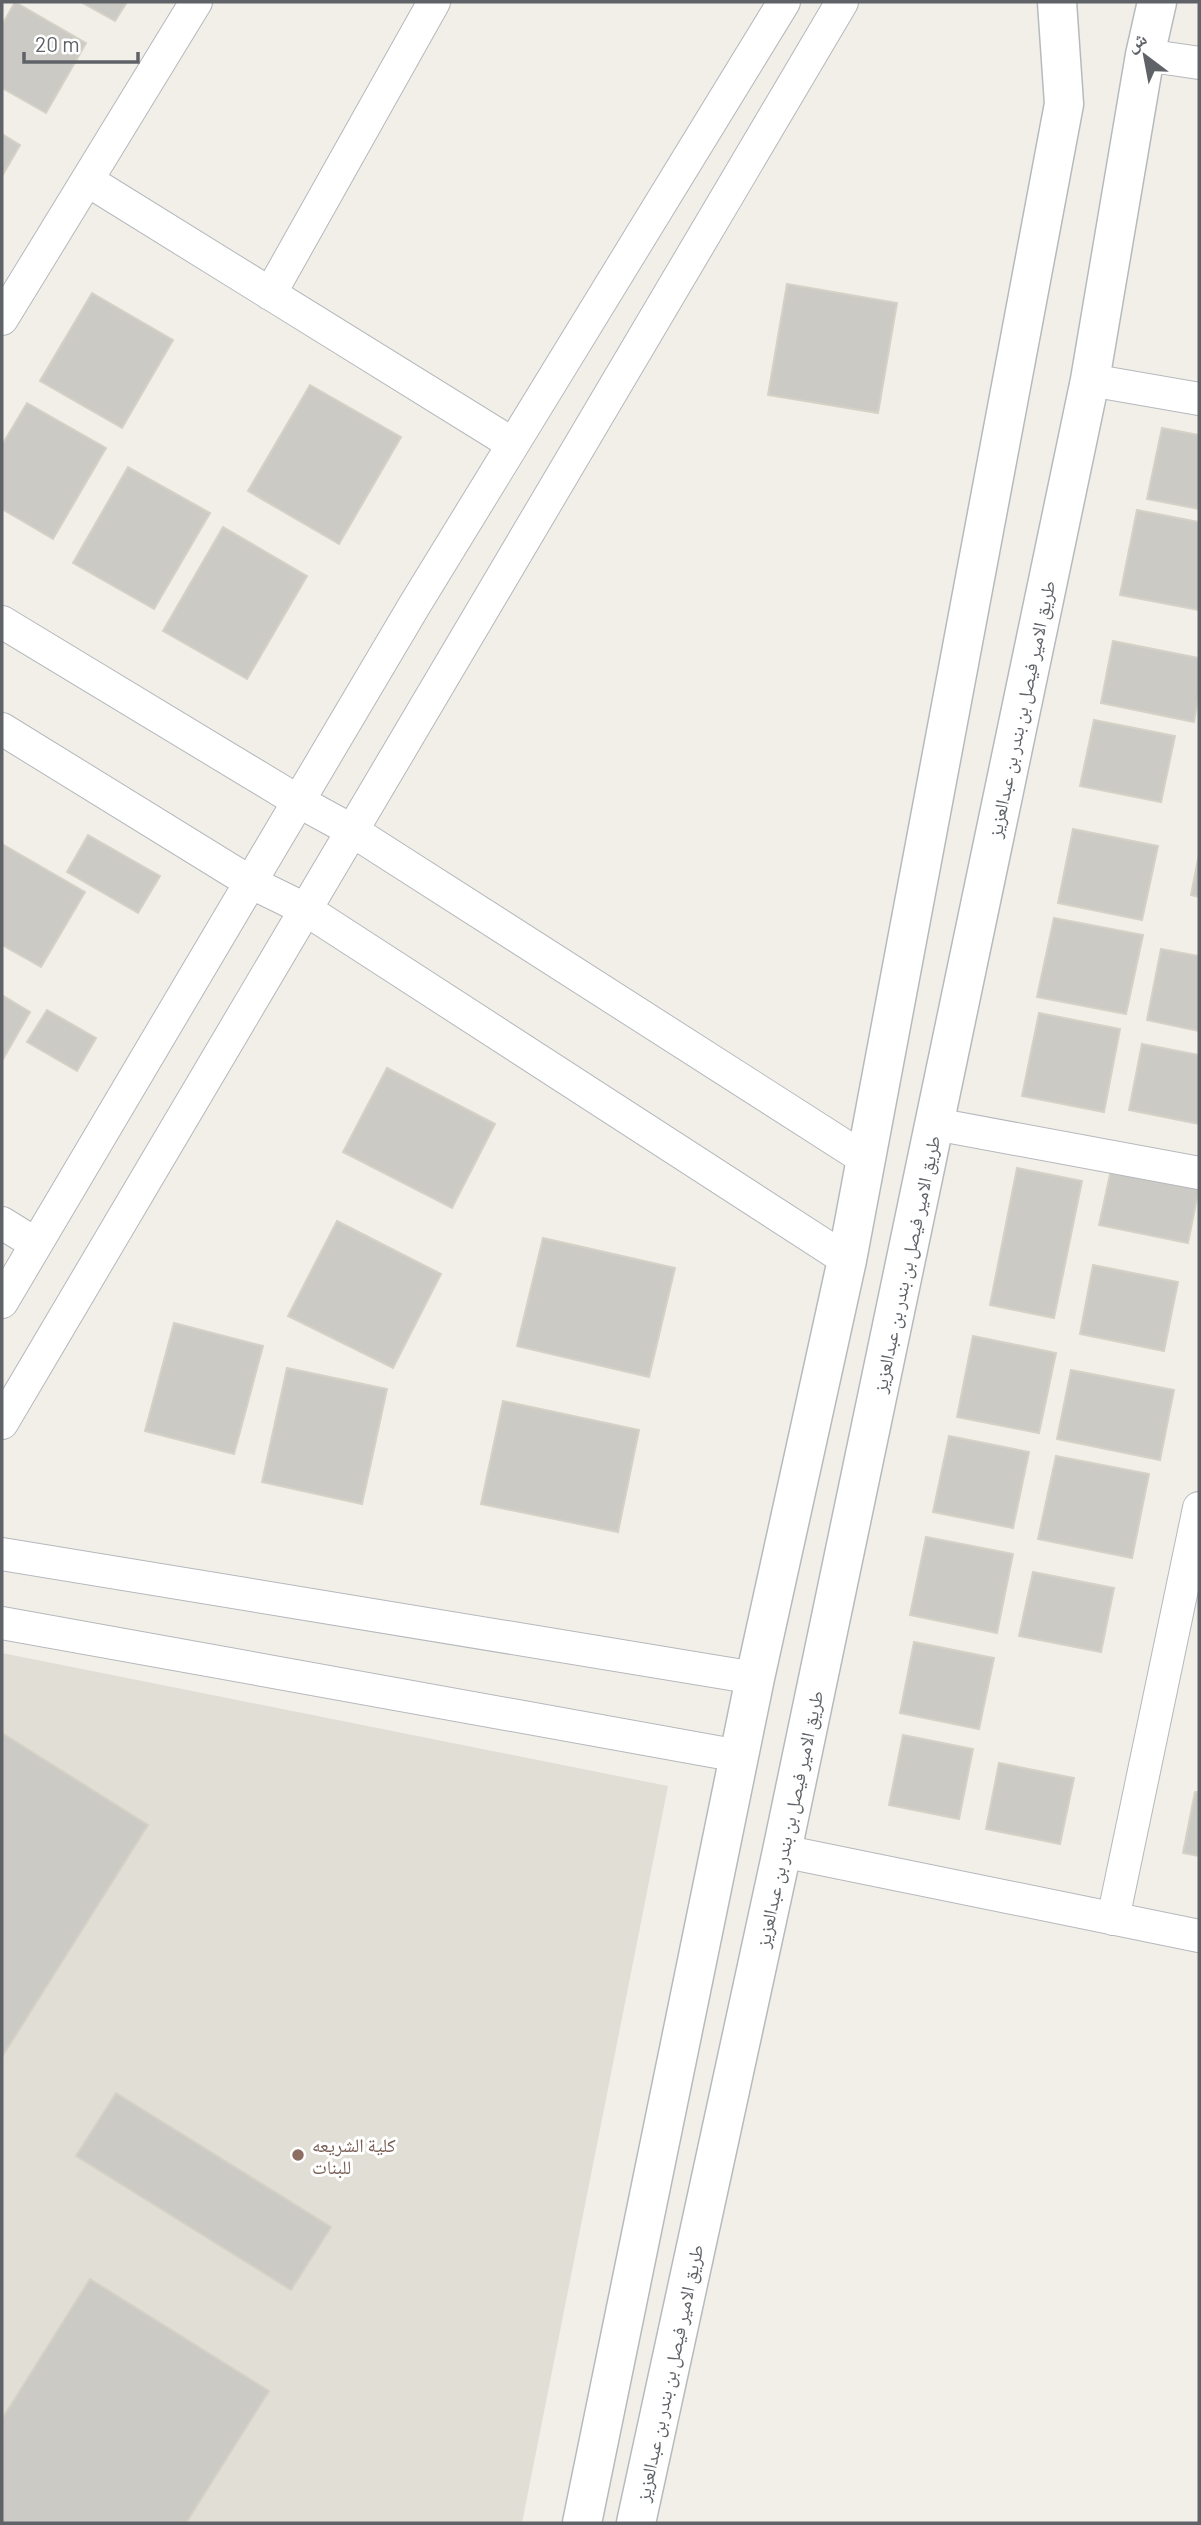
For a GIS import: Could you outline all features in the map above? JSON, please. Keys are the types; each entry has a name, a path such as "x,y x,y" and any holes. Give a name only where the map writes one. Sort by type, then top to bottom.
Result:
{"street":[{"path":"2,319 196,2"},
{"path":"270,294 434,2"},
{"path":"2,1302 511,443 784,2"},
{"path":"2,1423 842,2"},
{"path":"1048,2 1064,104"},
{"path":"1057,2 1064,104"},
{"path":"582,2523 738,1756 847,1261 1064,104 1066,2"},
{"path":"1150,2 1145,55 1199,63"},
{"name":"طريق الامير فيصل بن بندر بن عبدالعزيز","path":"636,2523 782,1851 1090,380 1145,55 1157,2"},
{"path":"87,180 511,443"},
{"path":"1090,380 1199,399"},
{"path":"2,622 298,801 351,830 865,1159"},
{"path":"2,729 250,882 305,909 847,1261"},
{"path":"935,1124 1199,1172"},
{"path":"2,1223 36,1244"},
{"path":"1113,1919 1187,1628 1199,1508"},
{"path":"2,1554 755,1678"},
{"path":"2,1623 738,1756"},
{"path":"782,1851 1199,1936"}],"shaded area":[{"name":"كلية الشريعه للبنات","path":"2,1653 668,1786 522,2523 2,2523"}],"building":[{"path":"15,2 86,43 46,113 2,88 2,25"},
{"path":"81,2 127,2 115,21"},
{"path":"2,134 20,145 2,176"},
{"path":"787,284 897,303 878,413 768,395"},
{"path":"92,293 173,340 122,428 40,381"},
{"path":"310,385 401,437 339,544 248,491"},
{"path":"27,403 106,448 53,539 2,509 2,445"},
{"path":"1162,428 1199,435 1199,509 1147,499"},
{"path":"128,467 210,513 154,609 73,563"},
{"path":"1137,510 1199,522 1199,610 1120,595"},
{"path":"223,527 307,576 247,679 163,631"},
{"path":"1113,641 1199,658 1199,694 1194,722 1101,703"},
{"path":"1094,720 1175,736 1161,802 1080,786"},
{"path":"1073,829 1158,846 1142,920 1058,903"},
{"path":"88,835 160,876 138,913 67,872"},
{"path":"2,844 85,892 41,967 2,945"},
{"path":"1199,854 1199,897 1191,895"},
{"path":"1054,918 1143,935 1126,1014 1037,997"},
{"path":"1161,949 1199,956 1199,1031 1147,1020"},
{"path":"2,995 30,1012 2,1061"},
{"path":"47,1010 96,1038 77,1071 27,1042"},
{"path":"1039,1013 1120,1029 1104,1112 1022,1096"},
{"path":"1142,1044 1199,1055 1199,1124 1129,1110"},
{"path":"387,1068 495,1124 452,1208 343,1152"},
{"path":"1017,1168 1082,1181 1054,1318 990,1305"},
{"path":"1111,1170 1199,1188 1188,1243 1099,1225"},
{"path":"337,1221 441,1274 393,1368 288,1316"},
{"path":"543,1238 675,1268 649,1377 517,1346"},
{"path":"1093,1265 1178,1282 1164,1351 1080,1334"},
{"path":"174,1323 263,1346 234,1454 145,1431"},
{"path":"973,1336 1056,1353 1039,1433 957,1417"},
{"path":"287,1368 387,1389 362,1504 262,1482"},
{"path":"1071,1370 1174,1390 1160,1460 1057,1439"},
{"path":"503,1401 639,1430 618,1532 481,1504"},
{"path":"949,1436 1029,1452 1013,1528 933,1512"},
{"path":"1056,1456 1149,1474 1132,1558 1038,1539"},
{"path":"926,1537 1013,1554 997,1633 910,1615"},
{"path":"1033,1572 1114,1588 1101,1652 1019,1636"},
{"path":"914,1642 994,1658 979,1729 900,1713"},
{"path":"2,1733 148,1825 2,2057"},
{"path":"903,1735 973,1749 959,1819 889,1805"},
{"path":"999,1763 1074,1778 1060,1844 986,1829"},
{"path":"1195,1792 1199,1792 1199,1856 1183,1853"},
{"path":"116,2093 331,2227 291,2290 76,2156"},
{"path":"90,2279 269,2391 186,2523 2,2523 2,2419"}],"place":[{"name":"كلية الشريعه للبنات","path":"298,2155"}]}
